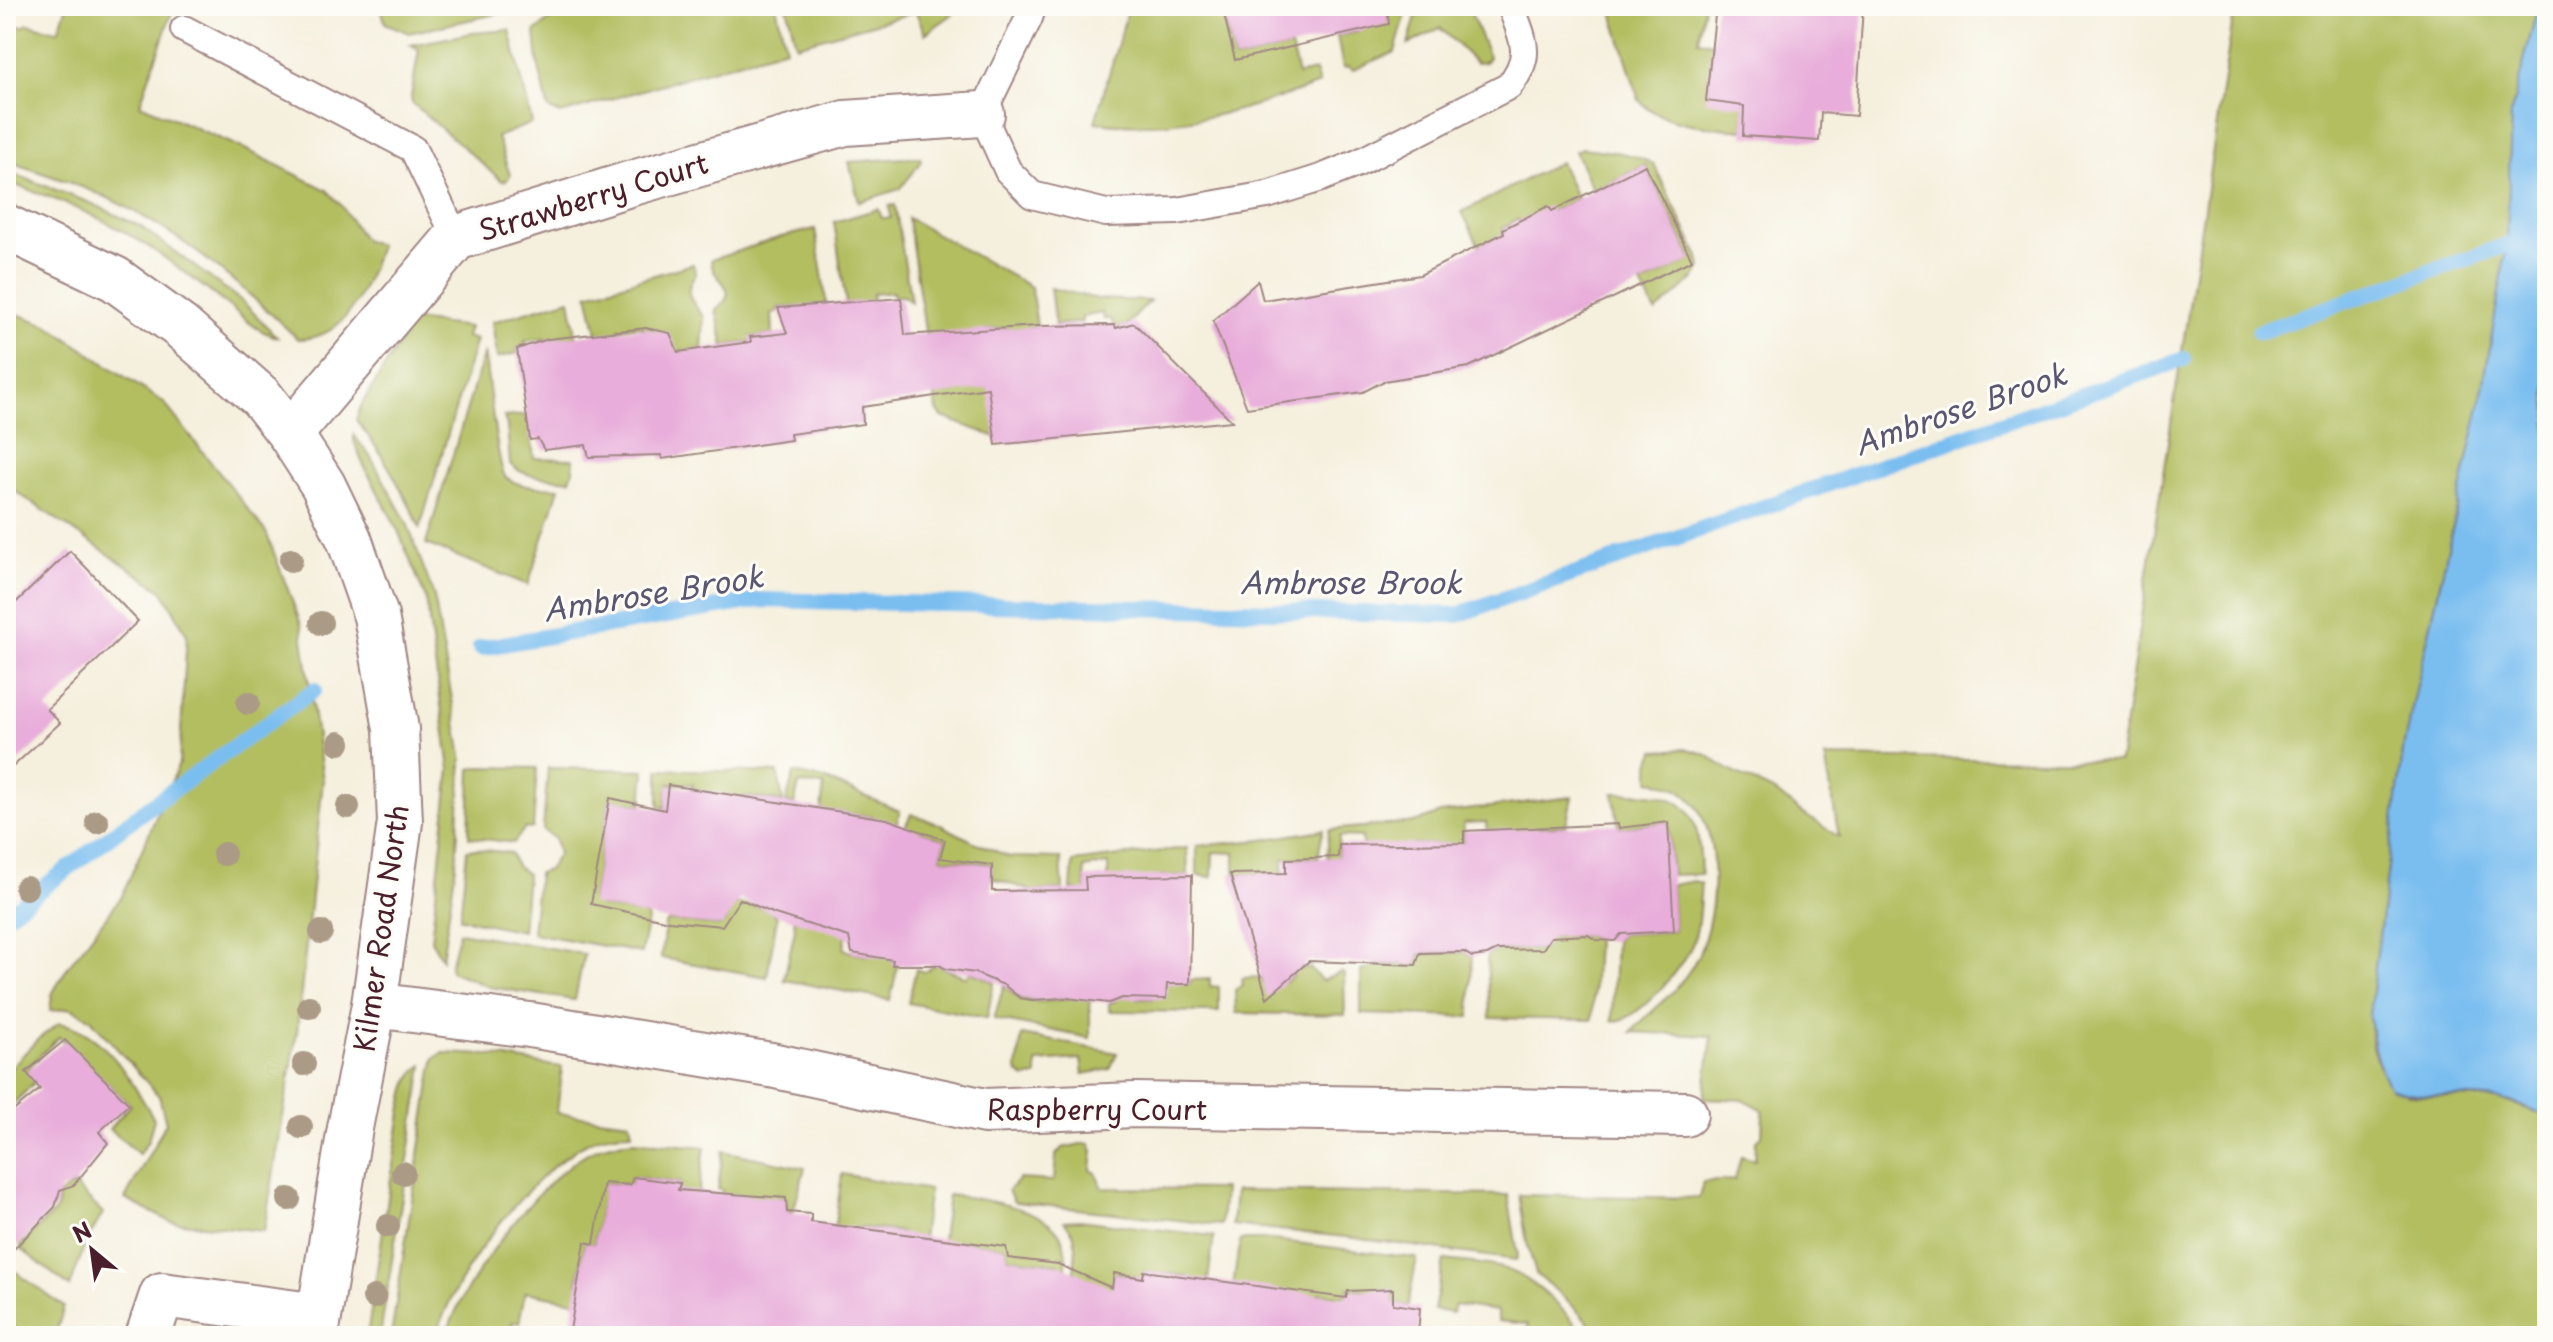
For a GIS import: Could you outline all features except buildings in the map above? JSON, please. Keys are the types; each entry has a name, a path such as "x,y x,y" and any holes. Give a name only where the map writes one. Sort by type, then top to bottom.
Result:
{"street":[{"name":"Strawberry Court","path":"290,434 456,238 629,184 845,123 982,114"},
{"name":"Kilmer Road North","path":"6,227 115,279 181,327 261,397 290,434 323,485 349,539 376,616 396,729 400,822 374,1005 317,1326 162,1295 148,1336"},
{"name":"Raspberry Court","path":"374,1005 530,1025 771,1065 985,1111 1135,1105 1685,1114"}],"lane":[{"path":"1033,6 982,114 1008,171 1032,195 1106,213 1177,211 1267,195 1321,178 1358,163 1509,86 1521,71 1525,57 1524,43 1511,6"},
{"path":"184,29 413,149 456,238"}],"green space":[{"path":"67,6 174,6 140,104 247,150 327,190 364,240 379,245 361,293 342,321 315,337 298,339 229,277 154,223 99,194 6,160 6,22 58,31"},
{"path":"381,6 505,6 506,12 409,33 385,23"},
{"path":"605,6 776,6 786,48 561,114 551,111 538,63 535,32 555,16"},
{"path":"787,6 964,6 925,34 916,12 796,45"},
{"path":"1129,6 1222,7 1235,60 1291,47 1298,75 1315,71 1319,84 1209,117 1153,124 1095,122"},
{"path":"1356,6 1408,6 1395,52 1353,70 1343,68 1337,36 1357,32 1361,28"},
{"path":"1453,6 1468,6 1489,57 1485,62 1476,63 1440,28 1408,45 1416,16"},
{"path":"1610,6 1704,6 1698,40 1712,43 1745,106 1743,130 1673,120 1639,100"},
{"path":"2235,6 2538,6 2511,113 2507,245 2480,406 2404,744 2369,1015 2372,1047 2378,1066 2409,1095 2500,1099 2547,1116 2547,1336 1602,1336 1536,1274 1519,1195 1699,1198 1703,1182 1735,1180 1741,1156 1755,1160 1756,1141 1762,1136 1763,1110 1745,1100 1704,1098 1712,1036 1631,1032 1687,975 1702,947 1712,901 1714,876 1707,828 1697,808 1684,793 1672,786 1650,781 1650,763 1655,751 1688,749 1705,754 1729,770 1777,793 1839,837 1825,757 2119,761"},
{"path":"510,30 532,123 497,137 510,175 502,181 412,103 419,49 411,45 472,33"},
{"path":"1582,148 1629,155 1654,165 1699,257 1701,267 1696,277 1656,312 1641,285 1692,259 1645,165 1593,191 1575,151"},
{"path":"920,157 921,162 900,189 859,202 849,162"},
{"path":"1560,162 1577,199 1525,224 1517,219 1503,228 1504,234 1479,246 1462,212"},
{"path":"6,171 93,204 140,226 243,302 277,337 256,327 135,238 81,210 6,182"},
{"path":"895,205 911,302 903,296 894,296 893,292 872,294 873,301 846,304 834,222 878,209 882,218 891,218 889,206"},
{"path":"908,218 1031,287 1037,326 1010,331 1008,328 987,330 996,437 942,417 937,410"},
{"path":"815,229 827,306 778,308 779,312 772,314 773,335 751,337 751,342 724,346 716,310 724,302 727,290 712,268 711,260"},
{"path":"693,264 696,274 689,292 692,302 704,317 702,349 678,352 637,326 619,329 621,335 598,337 588,294"},
{"path":"1050,288 1098,299 1150,301 1127,325 1116,328 1111,319 1104,319 1102,313 1082,317 1082,322 1055,325"},
{"path":"570,299 577,341 547,344 545,339 525,341 526,346 517,349 518,353 497,358 492,322"},
{"path":"6,310 47,325 164,403 266,532 301,624 323,780 297,1032 264,1231 171,1222 125,1199 166,1123 159,1096 90,1018 70,1008 50,1011 52,994 67,968 122,896 179,764 187,635 163,591 6,485"},
{"path":"413,320 469,327 466,337 476,340 420,528 375,445 356,420 361,406"},
{"path":"484,352 496,438 505,476 523,485 559,488 528,585 426,544"},
{"path":"528,415 534,458 573,459 570,480 530,475 510,464 504,417"},
{"path":"354,435 372,459 407,523 434,596 462,757 456,865 442,959 431,940 450,769 426,599 397,528 362,462"},
{"path":"537,768 533,828 524,829 514,843 469,837 471,769"},
{"path":"548,768 645,770 642,805 610,799 592,899 600,906 645,915 648,919 641,953 532,933 538,873 548,870 558,855 555,839 543,830"},
{"path":"659,769 778,773 783,802 744,796 738,818 687,810 693,784 669,784 665,808 659,806"},
{"path":"794,773 824,779 900,811 890,849 874,817 821,810 824,785 799,784 794,805 786,802"},
{"path":"1613,793 1656,795 1683,806 1691,816 1696,831 1701,874 1672,875 1668,822 1619,828"},
{"path":"1572,797 1566,826 1538,827 1536,842 1488,842 1486,822 1464,823 1463,844 1413,844 1409,856 1363,860 1362,837 1339,836 1338,860 1327,858 1329,830 1417,822 1440,813"},
{"path":"911,814 1010,857 1061,858 1063,890 1032,891 992,878 991,864 940,858 945,840 920,831 896,847"},
{"path":"1323,830 1318,858 1283,859 1283,873 1235,874 1235,853 1213,852 1212,877 1197,875 1197,846"},
{"path":"1187,848 1188,875 1157,876 1157,889 1108,892 1108,864 1084,868 1086,892 1071,889 1073,862"},
{"path":"467,850 511,853 516,866 527,874 522,931 460,918"},
{"path":"1694,881 1701,884 1697,927 1689,950 1671,977 1646,1004 1634,1014 1612,1020 1615,941 1621,934 1674,931 1671,885"},
{"path":"731,903 772,909 777,917 767,977 661,958 665,924 669,921 720,926 725,922"},
{"path":"794,920 848,924 844,949 862,955 893,956 893,962 898,965 890,1000 784,980 795,929"},
{"path":"459,932 584,954 575,1000 489,987 451,971"},
{"path":"1588,935 1596,940 1592,1020 1490,1018 1487,955 1497,950 1543,949 1548,937"},
{"path":"1464,952 1472,957 1470,1017 1361,1014 1361,971 1377,965 1416,965 1420,954"},
{"path":"935,965 965,977 971,972 994,982 987,1018 908,1003 916,969 924,972"},
{"path":"1310,968 1322,981 1341,972 1344,974 1345,1015 1236,1013 1235,990 1243,985 1242,978 1260,977 1263,983 1286,982 1294,975 1294,969"},
{"path":"1210,979 1210,986 1219,987 1219,1012 1109,1011 1109,1003 1116,1001 1115,994 1136,993 1137,999 1154,999 1167,981 1190,984 1190,980"},
{"path":"1004,985 1019,998 1035,1001 1086,995 1090,1001 1090,1038 994,1019"},
{"path":"59,1023 90,1036 116,1060 154,1119 148,1141 139,1154 109,1129 130,1105 59,1037 28,1068 38,1079 6,1111 6,1073 37,1040"},
{"path":"1022,1035 1117,1053 1110,1069 1083,1074 1081,1059 1037,1062 1037,1076 1025,1078 1017,1068"},
{"path":"443,1053 488,1055 562,1067 557,1113 630,1122 632,1133 610,1134 590,1141 543,1176 477,1254 446,1310 436,1336 391,1336 432,1070 435,1058"},
{"path":"423,1065 380,1336 367,1336 401,1112 407,1086 413,1074"},
{"path":"633,1141 705,1147 698,1196 677,1194 680,1183 633,1177 630,1185 605,1183 594,1244 585,1243 578,1283 585,1303 525,1292 519,1323 512,1322 510,1336 445,1336 460,1302 488,1257 543,1189 584,1155 606,1145"},
{"path":"1090,1144 1093,1151 1091,1170 1096,1173 1102,1188 1224,1189 1221,1225 1014,1202 1008,1191 1019,1179 1054,1181 1056,1155 1062,1148"},
{"path":"723,1151 805,1168 793,1212 787,1211 785,1198 724,1200 722,1190 718,1189"},
{"path":"842,1174 929,1190 921,1245 901,1242 901,1232 860,1227 858,1236 834,1231"},
{"path":"74,1185 103,1213 85,1245 70,1287 21,1249 21,1245 57,1209 58,1196"},
{"path":"1235,1191 1508,1195 1518,1255 1516,1260 1232,1225"},
{"path":"948,1195 1009,1206 1040,1217 1052,1225 1062,1239 1066,1272 1058,1264 1008,1258 1006,1247 965,1242 941,1246"},
{"path":"1079,1220 1214,1236 1207,1288 1187,1286 1187,1276 1144,1271 1143,1278 1115,1273 1106,1333 1074,1273 1076,1246 1073,1233 1064,1221"},
{"path":"1240,1240 1273,1240 1417,1258 1408,1306 1393,1305 1393,1290 1377,1292 1349,1288 1346,1296 1320,1293 1317,1305 1232,1292"},
{"path":"1444,1260 1491,1266 1517,1274 1546,1294 1586,1336 1526,1336 1528,1324 1498,1321 1498,1311 1455,1305 1452,1313 1434,1310"},
{"path":"9,1267 64,1307 55,1336 24,1336 6,1320 6,1274"}],"water":[{"path":"2538,6 2547,6 2547,1116 2504,1100 2417,1094 2390,1088 2375,1053 2369,1015 2404,744 2480,406 2507,245 2511,113"}],"waterway":[{"name":"Ambrose Brook","path":"2259,332 2507,245 2547,236"},
{"name":"Ambrose Brook","path":"480,648 759,600 1457,615 2184,359"},
{"name":"Ambrose Brook","path":"6,916 141,813 314,690"}]}
